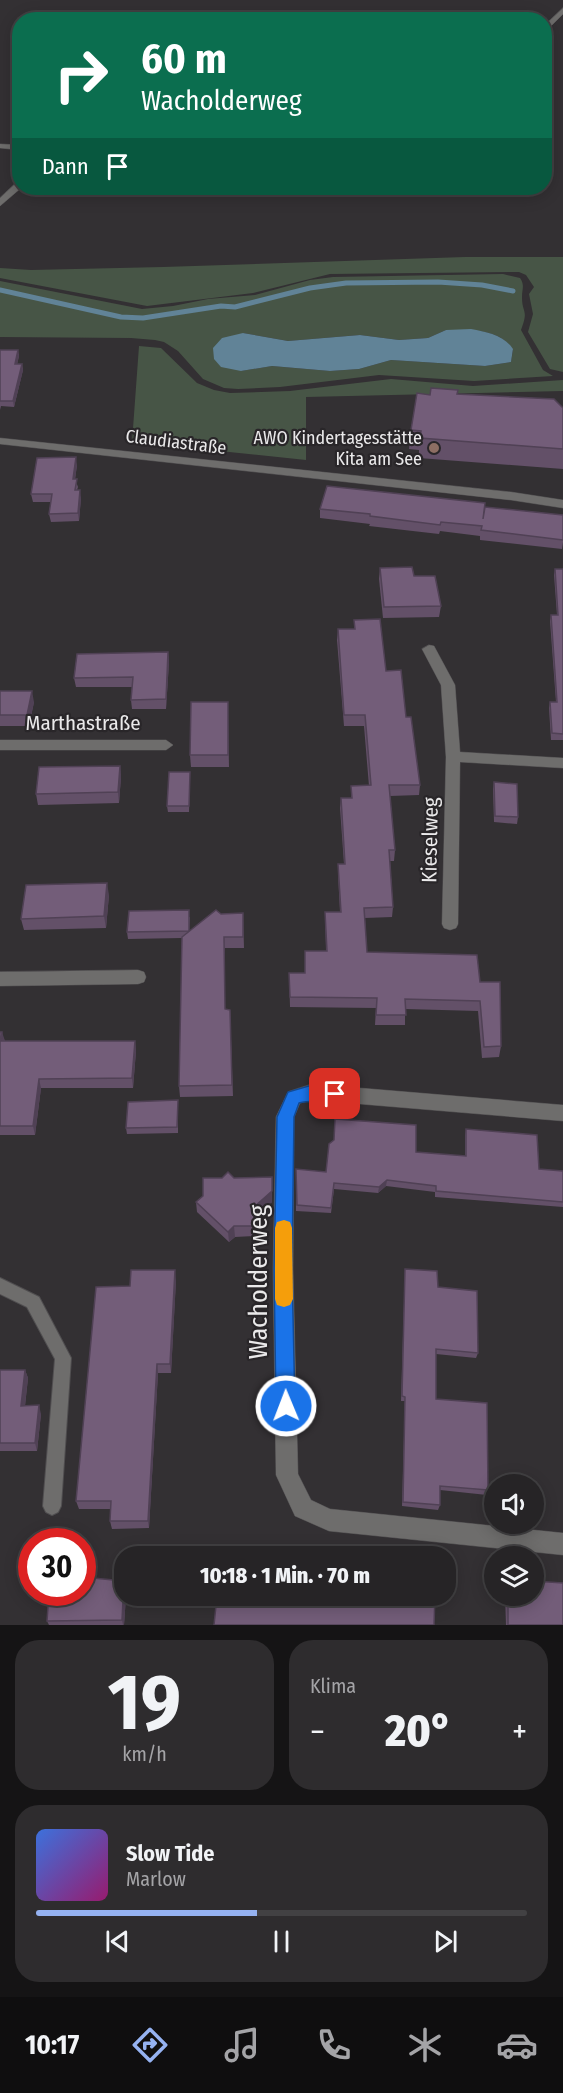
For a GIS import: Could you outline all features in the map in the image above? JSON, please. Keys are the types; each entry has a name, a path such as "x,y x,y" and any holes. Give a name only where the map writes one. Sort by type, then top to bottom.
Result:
{"street":[{"path":"552,22 563,10"},
{"path":"0,203 12,192"},
{"name":"Claudiastraße","path":"0,441 511,496 563,504"},
{"name":"Kieselweg","path":"429,649 448,685 453,757 450,924"},
{"name":"Marthastraße","path":"0,745 166,745"},
{"path":"453,757 563,764"},
{"path":"0,979 138,977"},
{"name":"Wacholderweg","path":"563,1113 312,1092 294,1097 285,1117 283,1269 287,1475 303,1508 329,1520 563,1544"}],"lane":[{"path":"0,1286 33,1302 63,1358 52,1506"}],"green space":[{"path":"465,257 563,257 563,372 550,369 528,332 533,314 529,294 534,287 526,275 519,272 330,274 253,293 147,306 0,278 0,268 31,270 163,267"},
{"path":"503,274 520,278 523,285 522,302 525,315 521,330 543,370 553,376 474,381 379,375 280,387 238,389 224,388 203,379 178,351 164,342 155,340 0,337 0,281 142,309 208,299 255,295 310,280 333,277","holes":["446,330 483,332 500,337 513,350 511,362 485,366 391,360 359,369 330,371 272,366 241,371 243,333 288,341 360,335 399,340 428,338"]},
{"path":"139,346 161,348 197,383 230,393 290,391 391,379 473,386 563,380 563,391 306,397 306,460 132,442"}],"water":[{"path":"471,329 505,340 513,349 511,362 485,366 391,360 359,369 330,371 272,366 241,371 221,367 214,359 213,348 222,338 243,333 288,341 360,335 399,340 428,338 446,330"}],"building":[{"path":"0,350 18,350 15,364 22,364 13,401 0,401"},
{"path":"431,388 458,390 457,394 554,399 563,408 563,449 420,438 421,431 411,430 417,393 430,395"},
{"path":"76,457 73,479 77,479 75,490 80,490 78,513 49,514 52,494 31,494 37,458"},
{"path":"327,486 485,503 483,519 485,507 563,515 563,540 481,530 482,526 441,522 440,525 320,509"},
{"path":"412,567 414,576 435,576 441,606 384,607 380,568"},
{"path":"555,569 563,569 563,734 552,733 550,702 557,702 551,615 558,615"},
{"path":"380,619 386,671 401,670 406,717 411,717 420,785 389,785 395,850 389,850 393,907 364,908 367,952 477,955 480,982 500,982 501,1046 484,1047 480,1001 405,999 406,1015 376,1015 377,998 290,997 289,973 305,973 305,951 327,951 325,912 341,912 338,864 345,864 341,798 352,798 351,786 371,785 365,715 344,715 338,629 355,629 354,620"},
{"path":"168,652 166,699 131,700 133,677 74,678 77,654"},
{"path":"0,691 32,691 27,715 0,715"},
{"path":"191,702 228,702 228,755 190,755"},
{"path":"120,766 118,792 36,794 39,767"},
{"path":"169,772 190,772 189,806 167,806"},
{"path":"494,782 517,784 518,817 495,816"},
{"path":"107,883 104,916 21,919 26,885"},
{"path":"189,910 189,931 127,932 129,911"},
{"path":"216,910 221,914 243,913 243,937 224,937 225,1009 230,1010 232,1085 179,1086 182,937"},
{"path":"0,1032 2,1032 1,1041 135,1041 132,1078 39,1079 33,1126 0,1126"},
{"path":"178,1100 177,1127 126,1128 128,1102"},
{"path":"335,1119 416,1125 416,1152 466,1156 466,1129 537,1135 539,1169 563,1171 563,1202 436,1191 436,1186 387,1180 379,1187 334,1183 331,1208 297,1205 296,1169 326,1172 329,1144 334,1140"},
{"path":"228,1172 234,1178 272,1177 272,1191 254,1207 254,1226 234,1226 228,1232 196,1202 203,1196 203,1178 222,1178"},
{"path":"405,1269 437,1271 438,1287 477,1291 478,1353 436,1349 436,1399 487,1403 488,1474 484,1474 484,1490 440,1486 440,1505 403,1502 405,1397 402,1396"},
{"path":"131,1270 175,1270 170,1364 157,1364 148,1521 110,1521 111,1501 76,1501 96,1287 130,1286"},
{"path":"0,1370 25,1370 21,1406 39,1405 35,1443 0,1443"},
{"path":"96,1578 114,1580 114,1606 123,1606 122,1620 47,1621 48,1606 96,1606"},
{"path":"544,1582 563,1583 563,1625 508,1625 508,1606 544,1606"},
{"path":"216,1606 435,1606 434,1625 214,1625"}],"waterway":[{"path":"0,290 121,317 143,318 221,306 235,307 310,288 346,283 438,282 482,285 513,291"}],"slow traffic":[{"path":"284,1228 284,1299"}],"place":[{"name":"AWO Kindertagesstätte Kita am See","path":"434,448"}],"route":[{"path":"286,1406 283,1269 285,1117 294,1097 312,1092 335,1094"}]}
